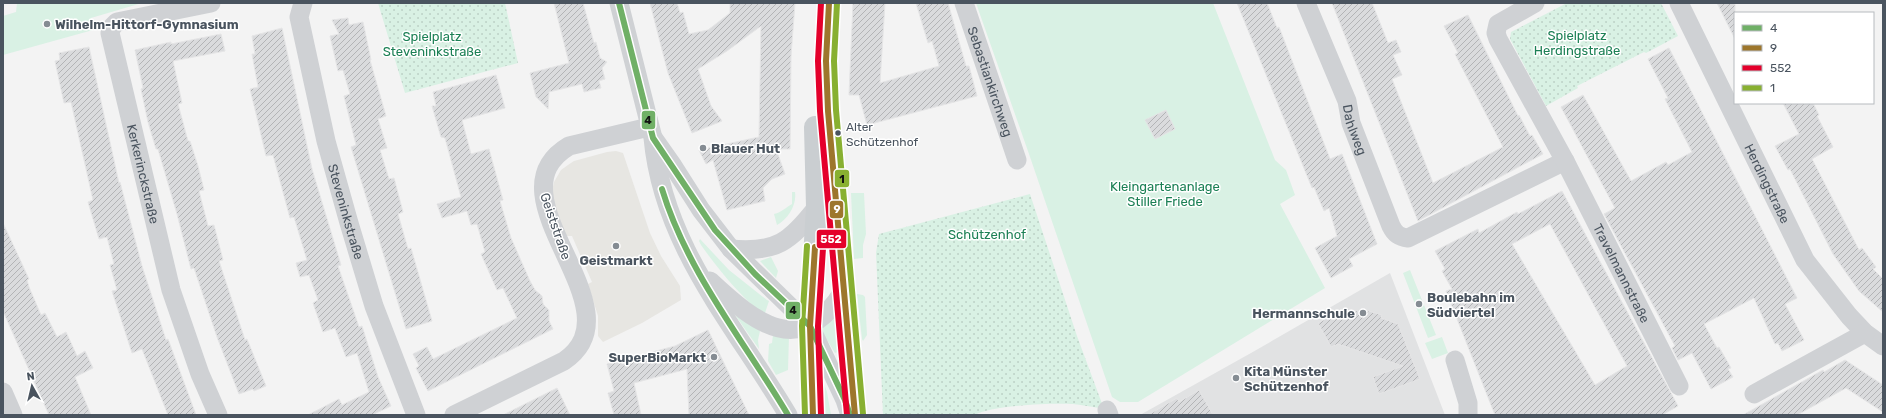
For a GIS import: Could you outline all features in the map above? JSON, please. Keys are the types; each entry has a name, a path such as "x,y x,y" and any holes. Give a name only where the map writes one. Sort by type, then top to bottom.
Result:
{"main road":[{"path":"813,415 810,326 817,207 814,72 816,3"},
{"path":"829,3 826,87 855,415"}],"street":[{"name":"Kerkerinckstraße","path":"211,3 180,6 117,22 112,27 110,33 171,290 200,374 218,415"},
{"name":"Steveninkstraße","path":"303,3 299,17 328,149 374,306 416,415"},
{"path":"619,3 651,132 655,157 668,209 678,234 730,326 769,383 788,415"},
{"name":"Sebastiankirchweg","path":"964,3 1017,160"},
{"name":"Dahlweg","path":"1306,3 1347,101 1351,123 1395,233 1401,238 1408,238 1417,234 1565,161"},
{"name":"Travelmannstraße","path":"1535,3 1501,22 1497,27 1496,34 1565,161 1679,386"},
{"name":"Herdingstraße","path":"1679,3 1805,260 1849,316 1865,333 1883,346"},
{"path":"651,132 701,210 731,249 810,326 845,400 850,415"},
{"name":"Geiststraße","path":"454,415 564,361 573,354 579,346 586,329 586,306 554,230 542,192 542,182 545,171 550,162 559,152 569,146 651,132"},
{"path":"731,249 761,250 783,243 796,232 817,207"},
{"path":"698,271 738,306 759,321 780,328 792,329 810,326 836,303 844,290"},
{"path":"1754,394 1865,333"},
{"path":"1455,360 1468,402 1468,415"},
{"path":"3,392 13,415"}],"shaded area":[{"name":"Geistmarkt","path":"616,151 623,153 650,233 661,256 680,286 681,300 642,323 603,342 598,336 598,316 588,284 592,282 572,236 565,236 551,197 554,182 561,170 568,165 574,161"},
{"name":"Hermannschule","path":"1390,273 1445,415 1140,415 1251,353"}],"green space":[{"name":"Wilhelm-Hittorf-Gymnasium","path":"17,3 142,3 91,18 93,30 3,55 3,16 16,12"},
{"name":"Spielplatz Steveninkstraße","path":"378,3 505,3 518,63 405,93"},
{"name":"Kleingartenanlage Stiller Friede","path":"976,3 1213,3 1275,160 1286,170 1295,195 1280,204 1325,288 1138,402 1120,402 1112,397"},
{"name":"Spielplatz Herdingstraße","path":"1567,3 1661,3 1678,36 1577,86 1578,88 1546,106 1510,39 1511,32"},
{"path":"792,192 795,192 795,202 793,207 785,219 777,225 774,214 792,204"},
{"path":"851,193 864,193 866,234 863,245 863,258 854,259"},
{"name":"Schützenhof","path":"1030,194 1077,336 1104,409 1073,404 1051,404 1008,407 975,415 883,415 876,253 879,234"},
{"path":"700,239 729,270 769,301 764,316 715,265 701,245 699,241"},
{"path":"771,257 778,271 776,278 760,261"},
{"name":"Boulebahn im Südviertel","path":"1410,270 1436,335 1428,338 1403,273"},
{"path":"857,294 865,297 867,335 863,341 862,339"},
{"path":"733,312 760,331 758,340 759,349"},
{"path":"837,315 842,350 835,353 821,330"},
{"path":"773,335 789,336 788,370 776,375 768,361 769,344 772,343"},
{"path":"1442,337 1448,353 1432,359 1425,343"},
{"path":"822,378 827,392 831,415 821,415"}],"building":[{"path":"554,3 583,3 594,43 596,42 600,58 607,62 602,68 605,79 599,81 601,88 584,92 582,84 549,92 548,109 536,97 530,73 569,63"},
{"path":"650,3 677,3 680,13 683,12 689,34 708,30 730,13 730,3 795,3 791,56 790,149 776,149 785,174 772,179 763,188 765,201 727,210 713,160 706,164 699,150 759,137 761,26 727,51 698,69 711,106 722,121 692,133 668,73"},
{"path":"853,3 885,3 880,83 939,66 932,41 928,43 916,3 948,3 966,66 969,66 977,96 867,125 859,95 849,95"},
{"path":"1237,3 1267,3 1277,28 1279,27 1330,159 1342,154 1377,244 1349,259 1353,266 1331,278 1315,248 1337,236 1329,208 1324,211 1314,187 1312,188"},
{"path":"1332,3 1372,3 1388,43 1396,40 1401,52 1393,55 1402,75 1392,79 1433,183 1503,147 1455,54 1458,53 1444,26 1468,15 1518,116 1519,115 1530,136 1532,135 1543,154 1418,221"},
{"path":"1717,3 1735,3 1734,37"},
{"path":"348,18 349,25 363,22 370,60 386,116 378,119 387,148 380,150 389,179 394,178 403,212 398,214 408,249 411,248 432,321 406,329 351,147 356,145 344,96 350,94 343,70 338,71 330,36 339,34 332,20"},
{"path":"282,28 312,169 341,265 338,266 359,327 362,326 378,377 391,406 372,415 308,415 339,399 342,405 369,392 357,353 346,357 335,328 323,332 313,303 318,300 309,275 300,277 296,263 307,260 294,217 290,218 273,155 266,156 250,89 258,87 252,54 255,54 252,36"},
{"path":"221,34 225,51 173,61 182,103 178,104 188,141 190,141 198,166 204,190 199,191 208,226 214,225 223,260 219,261 245,340 247,339 266,386 254,391 253,389 239,394 217,337 194,268 191,269 158,149 156,149 148,122 135,50 171,42 171,44"},
{"path":"89,47 119,183 120,182 142,266 166,340 168,339 196,415 168,415 142,349 132,353 112,291 117,290 110,265 114,264 107,237 99,239 88,202 93,200 71,102 64,103 55,61 60,60 59,53"},
{"path":"1669,48 1797,298 1785,304 1804,340 1782,351 1778,343 1775,344 1754,298 1704,324 1717,348 1719,347 1731,368 1728,369 1733,377 1711,389 1692,353 1678,360 1672,348 1675,346 1604,214 1615,208 1561,107 1583,95 1631,181 1666,162 1668,165 1692,152 1665,99 1668,98 1648,59"},
{"path":"496,75 505,108 462,120 471,154 489,149 503,200 500,201 511,238 530,281 535,290 542,296 543,304 549,310 549,321 553,329 428,391 416,368 419,366 413,354 427,347 433,359 517,318 503,288 497,290 481,254 485,252 477,224 471,225 467,211 442,218 437,204 461,197 445,138 441,137 432,106 436,106 433,92"},
{"path":"1784,104 1814,104 1819,115 1817,116 1833,147 1812,159 1859,250 1862,248 1876,267 1873,269 1883,279 1883,312 1859,291 1833,254 1790,169 1788,170 1775,146 1799,134"},
{"path":"1166,110 1175,129 1155,139 1145,120"},
{"path":"1562,191 1678,406 1662,415 1495,415 1446,291 1452,289 1442,271 1445,269 1435,251 1478,229 1479,233 1517,212 1518,214","holes":["1550,224 1627,366 1595,385 1512,244"]},
{"path":"3,223 29,279 27,280 29,287 41,315 45,313 57,337 66,332 77,356 85,351 93,368 75,377 91,415 49,415 3,311"},
{"path":"1346,308 1361,312 1362,309 1382,315 1381,318 1398,324 1420,379 1379,394 1373,377 1403,366 1338,344 1331,347 1318,323"},
{"path":"708,330 749,415 689,415 687,369 634,383 641,415 614,415 608,393 614,391 607,364 675,346"},
{"path":"1845,360 1883,385 1883,412 1846,388 1797,415 1743,415 1823,370 1824,372"},
{"path":"557,388 570,415 503,415"},
{"path":"1199,390 1213,415 1148,415 1177,398 1179,402"}],"transit line":[{"name":"4","path":"619,3 653,138 715,230 755,274 810,326 845,400 850,415"},
{"name":"552","path":"821,3 818,61 820,111 847,415"},
{"name":"9","path":"829,3 826,61 828,111 855,415"},
{"name":"1","path":"837,3 834,61 836,110 863,414"},
{"name":"4","path":"662,189 673,220 701,277 788,415"},
{"name":"1","path":"805,415 802,326 807,246"},
{"name":"9","path":"813,415 810,326 815,247"},
{"name":"552","path":"821,415 818,326 823,248"}],"place":[{"name":"Wilhelm-Hittorf-Gymnasium","path":"47,24"},
{"name":"Alter Schützenhof","path":"838,133"},
{"name":"Blauer Hut","path":"703,148"},
{"name":"Geistmarkt","path":"616,246"},
{"name":"Boulebahn im Südviertel","path":"1419,304"},
{"name":"Hermannschule","path":"1363,313"},
{"name":"SuperBioMarkt","path":"714,357"},
{"name":"Kita Münster Schützenhof","path":"1236,378"}]}
